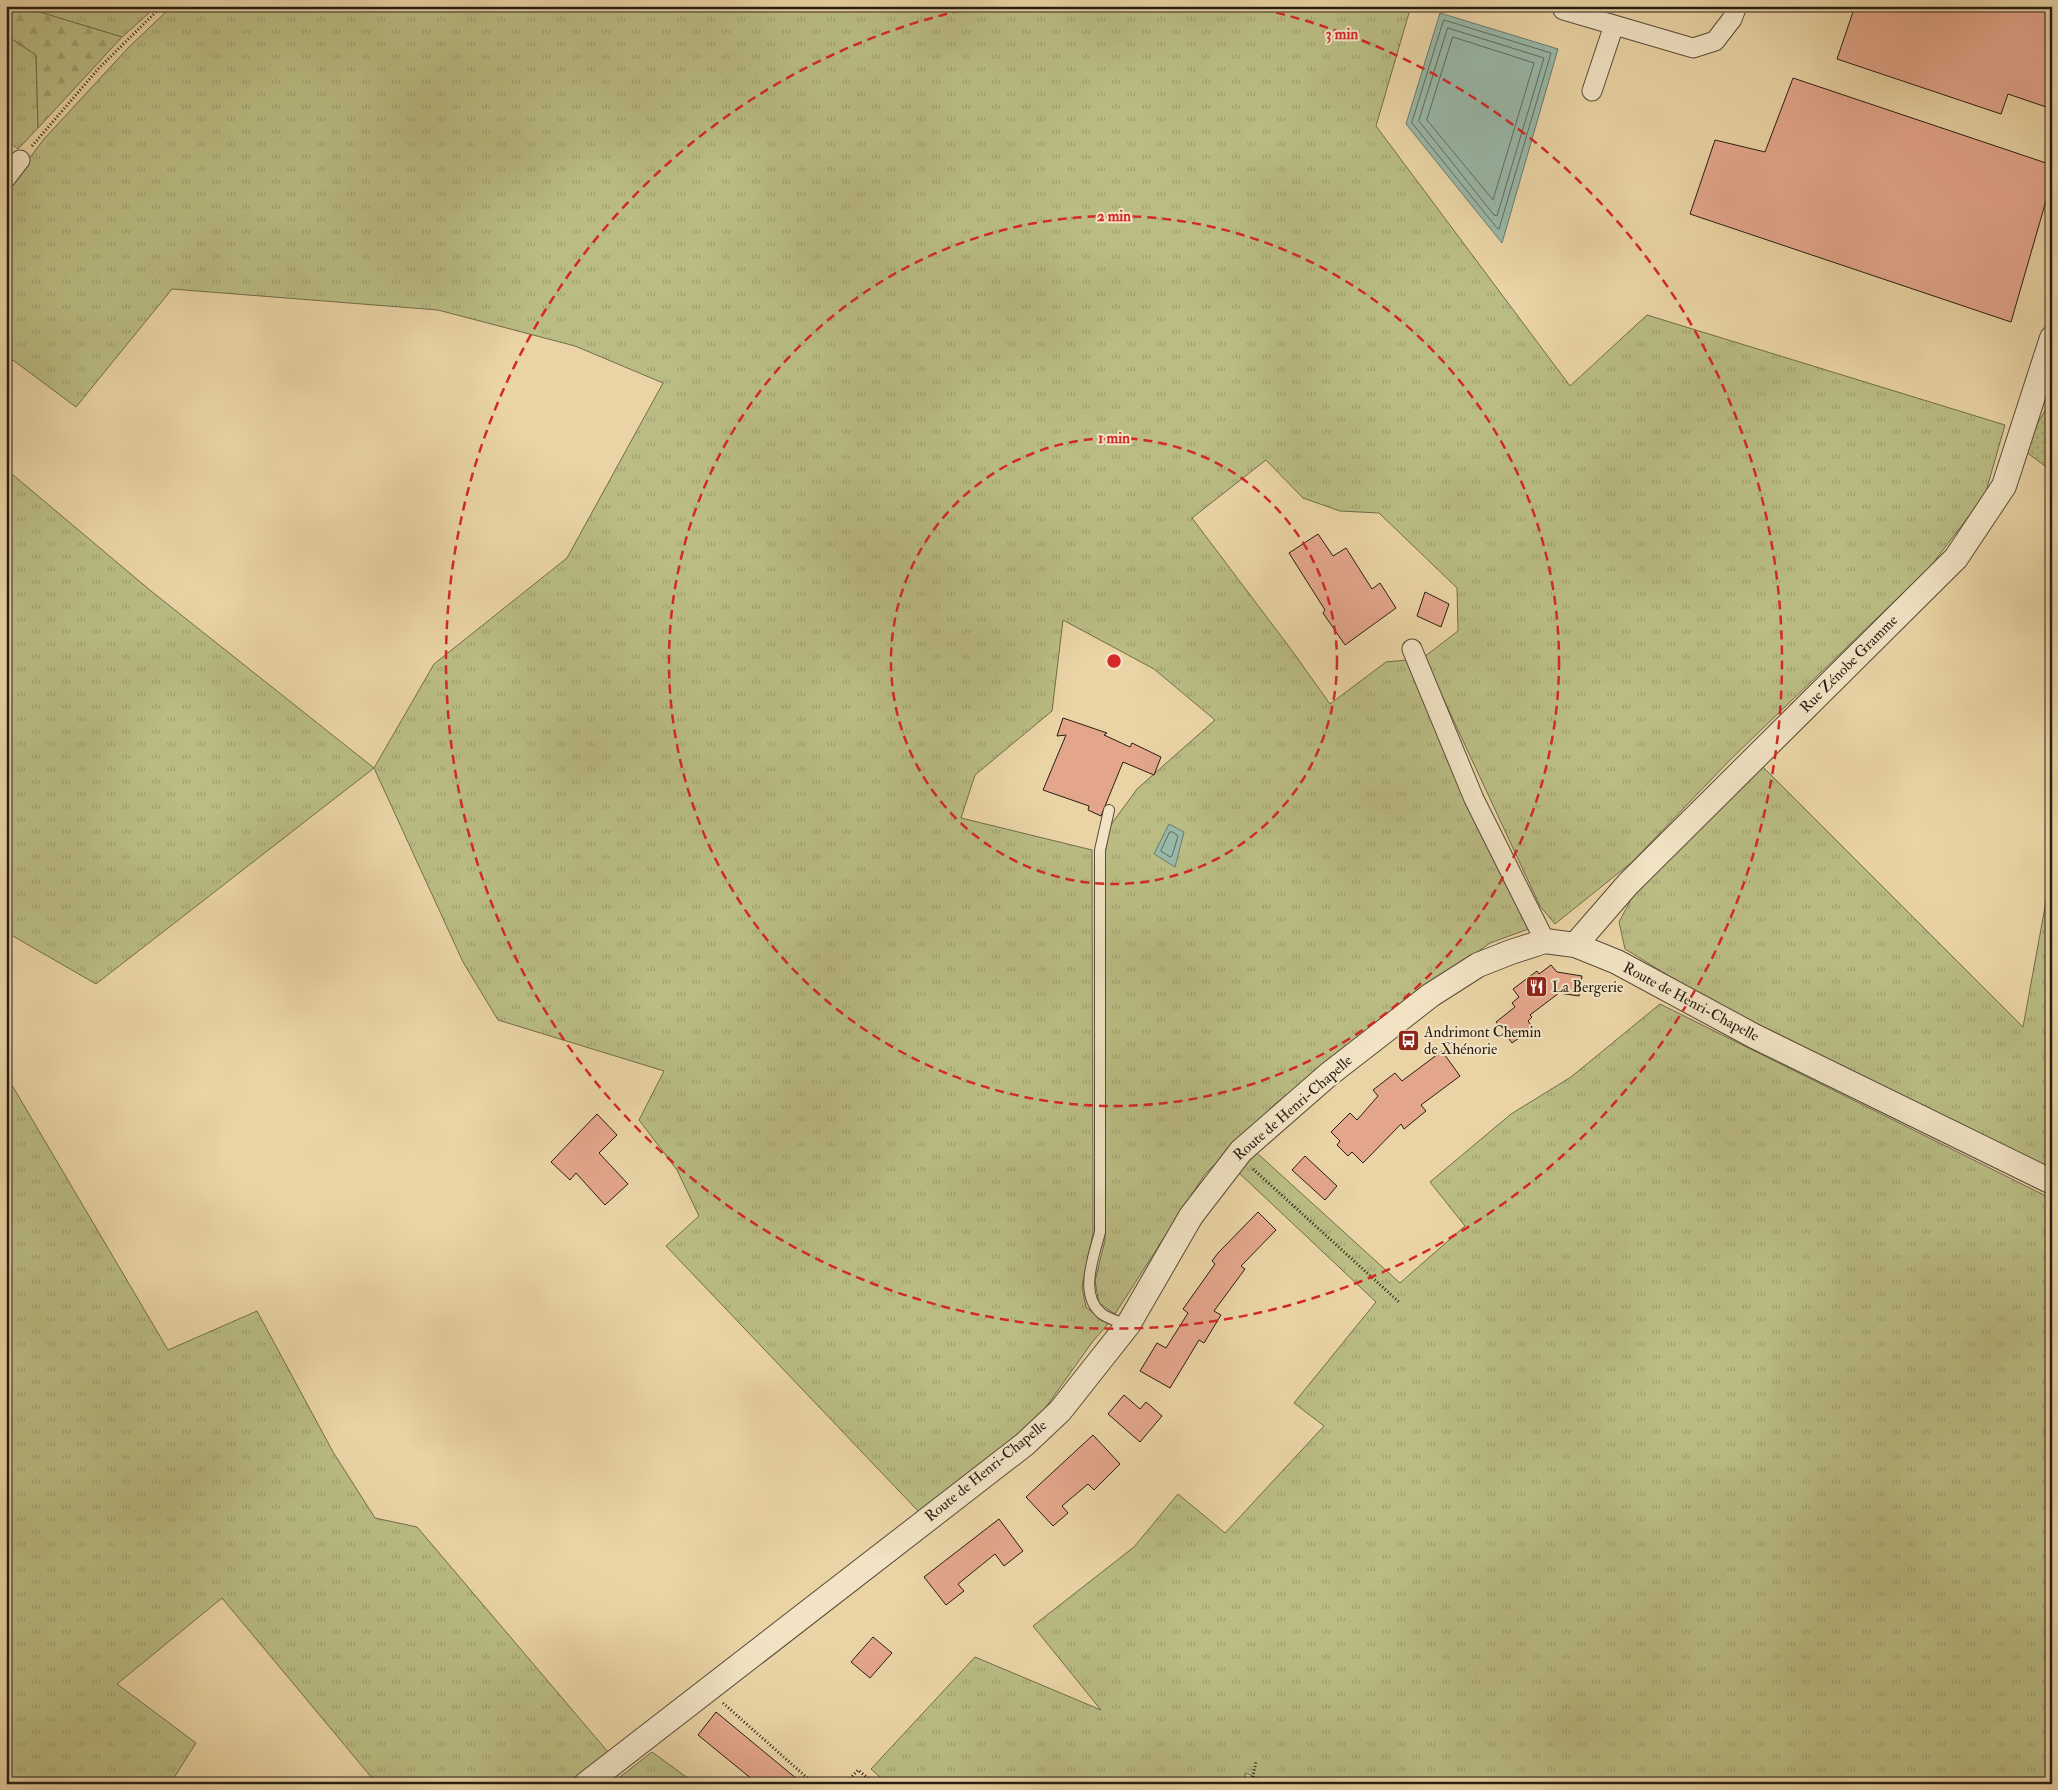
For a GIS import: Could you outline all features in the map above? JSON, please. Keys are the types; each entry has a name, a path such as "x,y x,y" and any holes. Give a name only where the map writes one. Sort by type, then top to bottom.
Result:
{"street":[{"path":"1563,10 1693,48 1715,41 1732,19 1737,6"},
{"path":"1592,91 1614,25"},
{"path":"6,178 20,160"},
{"name":"Rue Zénobe Gramme","path":"1575,945 1628,884 1956,558 2004,486 2052,338"},
{"path":"1412,649 1474,799 1545,942"},
{"name":"Route de Henri-Chapelle","path":"586,1784 1025,1444 1060,1411 1128,1325 1191,1216 1237,1155 1328,1075 1431,995 1478,965 1511,952 1545,942 1575,945 1617,962 1754,1036 2052,1182"}],"lane":[{"path":"1109,810 1100,850 1100,1232 1089,1273 1092,1303 1103,1315 1128,1325"}],"path":[{"path":"20,160 98,68 162,6"},
{"path":"1237,1155 1399,1302"},
{"path":"708,1689 814,1784"},
{"path":"1251,1784 1256,1762"},
{"path":"845,1784 858,1770 875,1784"}],"green space":[{"path":"6,6 20,6 122,37 38,128 36,55 6,35"},
{"path":"19,6 157,6 122,37"},
{"path":"172,6 1411,6 1376,126 1570,386 1647,315 2005,425 1985,495 1930,567 1731,759 1632,862 1555,924 1540,906 1424,657 1458,631 1457,588 1379,513 1340,511 1303,498 1266,460 1192,518 1330,704 1386,662 1407,660 1534,927 1490,943 1407,1002 1275,1104 1205,1174 1115,1314 1099,1303 1095,1281 1105,1240 1105,853 1110,826 1137,789 1215,720 1154,669 1063,620 1052,711 975,775 961,818 1092,850 1093,1234 1082,1287 1086,1307 1108,1324 1093,1341 1036,1421 919,1512 666,1246 699,1216 677,1170 639,1120 664,1071 498,1020 463,962 374,768 434,664 567,558 663,383 575,346 438,310 172,289 76,407 6,355 6,189 44,139 128,48"},
{"path":"6,35 36,55 38,128 18,149 6,140"},
{"path":"2052,399 2052,471 2022,449"},
{"path":"6,469 151,591 374,768 96,984 6,932"},
{"path":"1761,765 2023,1027 2052,869 2052,1170 1710,1001 1625,949 1619,922 1635,892"},
{"path":"1660,1004 2052,1199 2052,1784 1261,1784 1263,1780 1245,1773 1246,1784 888,1784 871,1769 975,1657 1101,1710 1033,1626 1134,1547 1178,1494 1225,1533 1324,1426 1294,1403 1376,1302 1237,1171 1257,1153 1400,1283 1465,1226 1430,1182 1511,1114 1571,1077"},
{"path":"6,1075 168,1350 257,1311 333,1452 375,1518 417,1527 608,1752 567,1784 377,1784 222,1598 117,1684 196,1743 170,1784 6,1784"},
{"path":"652,1752 696,1784 611,1784"}],"water":[{"path":"1440,13 1558,49 1502,243 1406,124"},
{"path":"1169,824 1184,832 1175,867 1154,854"}],"building":[{"path":"1855,6 2052,6 2052,109 2008,94 2001,114 1837,59"},
{"path":"1793,78 2052,165 2052,180 2011,322 1690,214 1715,140 1765,152"},
{"path":"1318,534 1333,556 1346,548 1372,589 1380,583 1396,608 1345,645 1323,613 1325,610 1289,553"},
{"path":"1425,592 1449,604 1441,627 1417,616"},
{"path":"1063,718 1107,733 1104,735 1130,747 1132,743 1161,757 1154,775 1123,762 1101,816 1088,810 1089,806 1043,790 1066,735 1057,736"},
{"path":"1551,965 1557,972 1582,976 1579,996 1559,993 1530,1015 1532,1017 1528,1021 1533,1028 1512,1043 1496,1022 1515,1007 1512,1003 1519,997 1513,989 1537,971 1539,974"},
{"path":"1442,1051 1460,1076 1421,1105 1426,1111 1404,1129 1401,1124 1363,1163 1352,1152 1348,1156 1337,1145 1340,1141 1331,1132 1350,1113 1357,1120 1378,1096 1373,1090 1395,1073 1402,1081"},
{"path":"597,1114 617,1135 599,1153 628,1184 605,1205 576,1173 570,1180 551,1162"},
{"path":"1305,1156 1337,1186 1325,1200 1292,1170"},
{"path":"1258,1212 1276,1230 1241,1266 1245,1269 1214,1311 1221,1315 1204,1343 1199,1340 1170,1388 1140,1371 1157,1343 1166,1348 1188,1313 1183,1309 1215,1264 1212,1261"},
{"path":"1124,1395 1140,1409 1146,1402 1162,1416 1140,1442 1108,1414"},
{"path":"1093,1435 1120,1464 1094,1490 1088,1484 1062,1506 1068,1513 1053,1526 1026,1497"},
{"path":"999,1519 1023,1551 1004,1566 995,1554 958,1584 964,1591 946,1605 924,1577"},
{"path":"873,1637 892,1653 870,1678 851,1662"},
{"path":"716,1712 803,1784 758,1784 698,1735"}],"place":[{"name":"La Bergerie","path":"1536,987"},
{"name":"Andrimont Chemin de Xhénorie","path":"1408,1041"}]}
